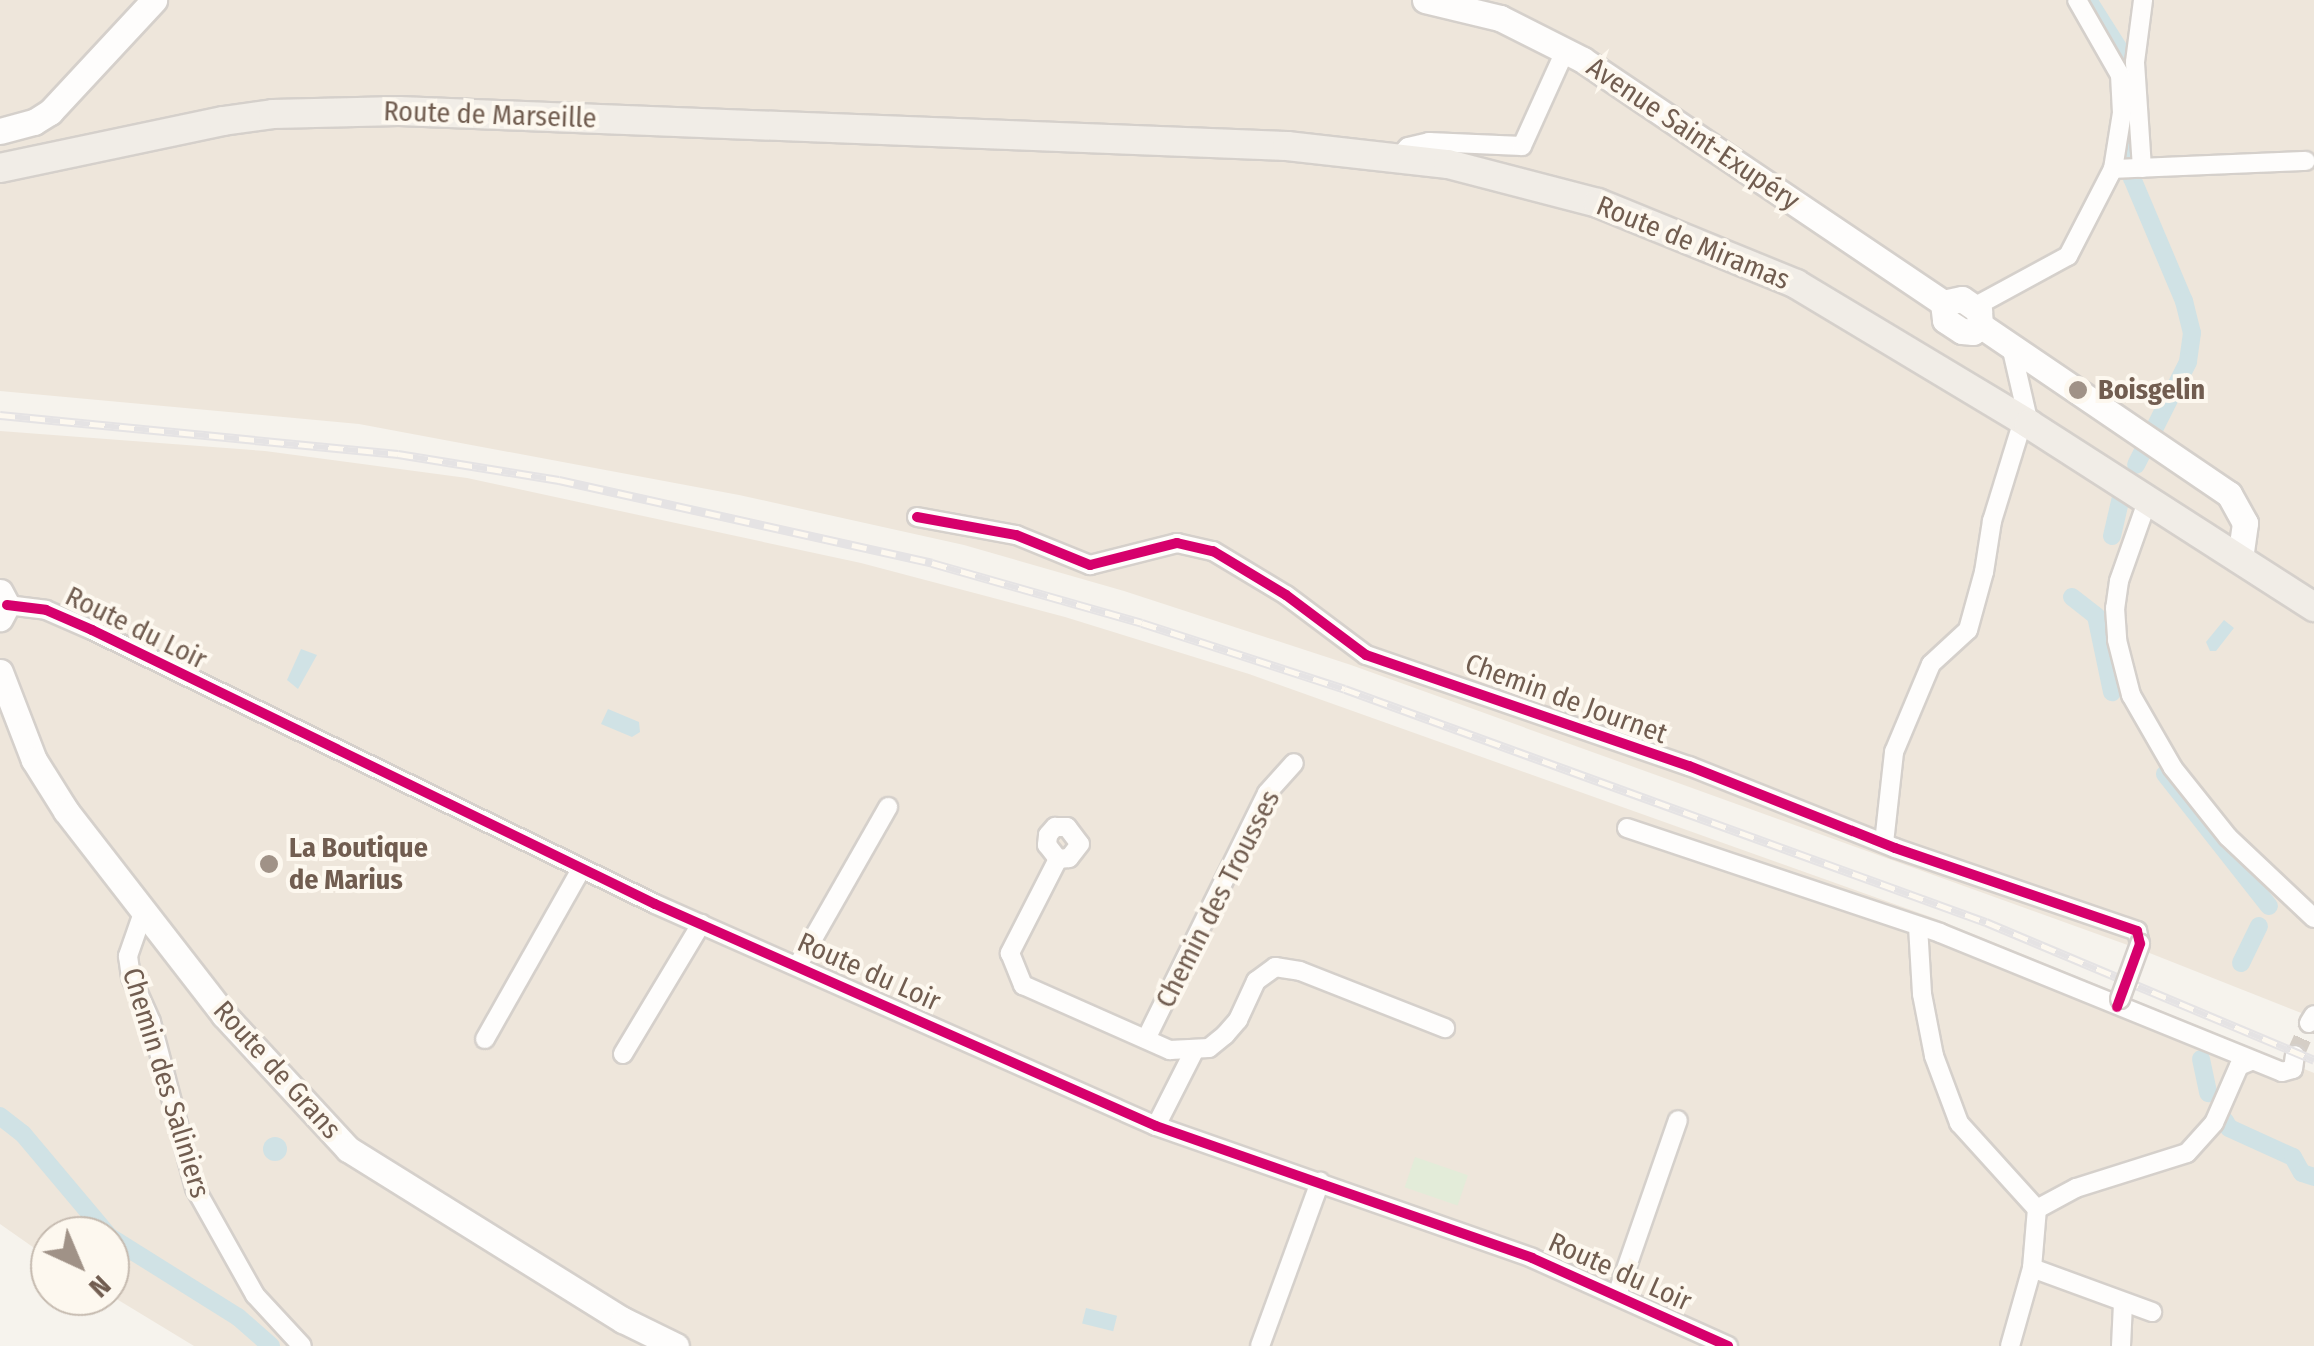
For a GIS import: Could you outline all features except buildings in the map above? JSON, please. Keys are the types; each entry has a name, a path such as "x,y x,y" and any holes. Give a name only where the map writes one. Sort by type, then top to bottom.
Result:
{"main road":[{"name":"Route de Marseille","path":"0,168 173,130 273,114 400,111 986,131"},
{"name":"Route de Miramas","path":"986,131 1287,146 1399,156 1581,198 1728,253 1796,284 2026,422 2314,607"}],"street":[{"path":"0,131 34,122 50,112 154,0"},
{"name":"Avenue Saint-Exupéry","path":"1425,0 1500,18 1565,50 1943,303 1945,320 1962,331 1974,332 1977,316"},
{"path":"2077,0 2120,75 2122,113 2113,169 2068,256 1977,316 2011,346 2228,494 2245,524 2240,558"},
{"path":"2142,168 2135,62 2143,0"},
{"path":"1399,156 1408,147 1429,142 1522,146 1565,50"},
{"path":"2113,169 2306,161"},
{"path":"1884,844 1894,752 1931,664 1968,630 1984,572 1992,521 2026,422 2011,346"},
{"path":"2148,499 2119,581 2115,608 2116,640 2132,695 2173,768 2228,837 2314,918"},
{"name":"Chemin de Journet","path":"917,517 1016,535 1090,565 1177,543 1213,551 1286,595 1366,655 1689,766 1884,844 2137,931 2140,944 2119,1003"},
{"name":"Route du Loir","path":"2,605 46,610 92,630 701,924 1156,1126 1532,1258 1728,1346"},
{"name":"Route de Grans","path":"0,672 34,760 66,811 224,1016 348,1149 623,1320 676,1346"},
{"name":"Chemin des Trousses","path":"1146,1039 1267,793 1294,763"},
{"path":"798,965 888,807"},
{"path":"1627,828 1918,926 2119,1003 2282,1072 2293,1069 2294,1056"},
{"path":"1058,860 1010,953 1023,984 1170,1050 1208,1048 1225,1035 1238,1020 1256,982 1275,967 1300,971 1445,1028"},
{"path":"486,1039 581,868"},
{"name":"Chemin des Saliniers","path":"144,910 128,956 131,977 152,1022 195,1188 255,1294 302,1346"},
{"path":"623,1054 701,924"},
{"path":"1918,926 1922,994 1934,1056 1959,1123 2037,1209 2032,1268 2010,1346"},
{"path":"1156,1126 1194,1051"},
{"path":"2037,1209 2076,1188 2187,1153 2214,1123 2239,1066 2252,1061"},
{"path":"1617,1295 1678,1120"},
{"path":"1260,1346 1320,1182"},
{"path":"2032,1268 2152,1312"},
{"path":"2121,1346 2123,1304"}],"shaded area":[{"path":"0,0 2314,0 2314,1018 2147,952 1351,665 1124,591 964,545 739,495 359,424 0,391"},
{"path":"0,431 265,451 467,478 861,563 1065,617 1249,674 1939,920 2314,1073 2314,1346 194,1346 130,1307 130,1216 30,1216 30,1245 0,1224"},
{"path":"2224,620 2234,628 2216,651 2210,651 2206,642"},
{"path":"301,649 317,655 298,689 287,680"},
{"path":"608,709 639,722 640,732 632,737 601,724"},
{"path":"275,1137 287,1149 275,1161 263,1149"},
{"path":"1086,1308 1117,1316 1113,1331 1082,1324"}],"green space":[{"path":"1415,1157 1468,1175 1458,1205 1405,1187"}],"waterway":[{"path":"2088,0 2131,68 2131,84"},
{"path":"2131,120 2132,178 2184,301 2192,333 2188,362 2136,465"},
{"path":"2112,536 2120,500"},
{"path":"2072,597 2096,616 2112,692"},
{"path":"2165,774 2269,906"},
{"path":"2241,963 2259,926"},
{"path":"2201,1059 2208,1093"},
{"path":"0,1116 23,1134 92,1216"},
{"path":"2225,1121 2229,1128 2293,1157 2302,1173 2314,1177"},
{"path":"130,1250 238,1317 271,1346"}],"tunnel":[{"path":"2295,1055 2309,1023"}],"railway":[{"path":"0,415 398,454 559,480 932,563 1142,623 1345,689 1986,922 2314,1060"}],"cycle path":[{"path":"917,517 1016,535 1090,565 1177,543 1213,551 1286,595 1366,655 1689,766 1895,848 2137,931 2140,944 2117,1007"},
{"path":"7,605 46,610 92,630 655,904 1156,1126 1532,1258 1728,1346"}],"place":[{"name":"Boisgelin","path":"2078,390"},
{"name":"La Boutique de Marius","path":"269,864"}]}
